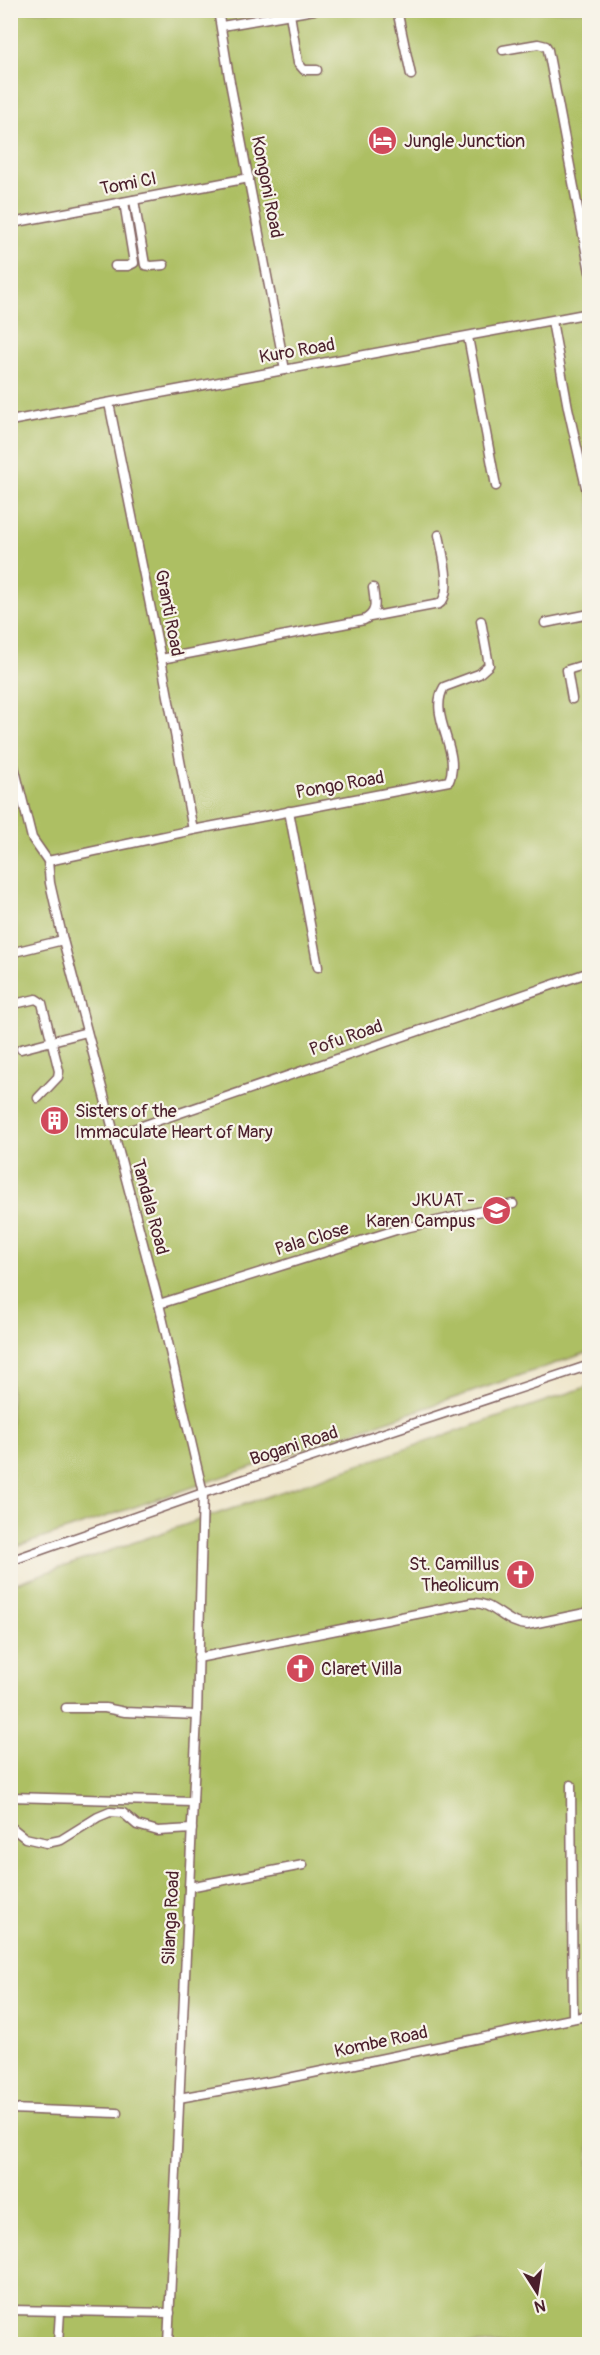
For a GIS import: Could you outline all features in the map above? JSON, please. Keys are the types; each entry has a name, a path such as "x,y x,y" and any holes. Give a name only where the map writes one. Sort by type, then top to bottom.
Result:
{"street":[{"name":"Kongoni Road","path":"218,10 285,370"},
{"path":"222,26 314,10"},
{"path":"397,10 411,75"},
{"path":"290,14 298,63 304,70 317,70"},
{"path":"503,50 538,44 548,50 590,272"},
{"name":"Tomi Cl","path":"12,223 249,178"},
{"path":"129,201 145,265 164,265"},
{"path":"115,266 128,266 134,263 129,201"},
{"name":"Kuro Road","path":"10,421 590,313"},
{"path":"552,321 568,408 588,496"},
{"path":"468,337 496,486"},
{"name":"Granti Road","path":"109,403 162,659 193,830"},
{"path":"162,659 258,642 442,602 447,590 439,535"},
{"path":"369,617 375,609 373,588"},
{"path":"545,623 590,614"},
{"name":"Pongo Road","path":"48,861 193,830 449,781 453,765 438,700 444,687 479,674 489,665 481,621"},
{"path":"572,699 567,670 590,663"},
{"path":"10,750 32,838 48,861"},
{"path":"289,811 318,967"},
{"name":"Tandala Road","path":"48,861 50,883 63,940 159,1305 203,1493"},
{"path":"10,953 63,940"},
{"name":"Pofu Road","path":"113,1136 590,972"},
{"path":"10,1005 40,1000 59,1071 58,1077 38,1098"},
{"path":"21,1048 87,1032"},
{"name":"Pala Close","path":"159,1305 396,1230 513,1204"},
{"name":"Bogani Road","path":"10,1561 203,1493 590,1365"},
{"name":"Silanga Road","path":"168,2344 197,1715 203,1493"},
{"path":"198,1658 476,1603 489,1606 518,1625 590,1612"},
{"path":"66,1708 105,1708 125,1712 197,1715"},
{"path":"571,1785 573,2018"},
{"path":"10,1797 193,1802"},
{"path":"10,1826 25,1838 47,1843 61,1840 110,1812 123,1813 137,1825 158,1831 192,1829"},
{"path":"189,1887 303,1865"},
{"name":"Kombe Road","path":"179,2098 279,2080 590,2015"},
{"path":"10,2109 117,2113"},
{"path":"10,2310 170,2313"},
{"path":"58,2344 60,2312"},
{"path":"584,2344 590,2343"}],"green space":[{"path":"10,11 590,11 589,1352 11,1549"},
{"path":"589,1386 589,2344 11,2344 10,1585"}],"place":[{"name":"Jungle Junction","path":"383,141"},
{"name":"Sisters of the Immaculate Heart of Mary","path":"54,1121"},
{"name":"JKUAT - Karen Campus","path":"496,1210"},
{"name":"St. Camillus Theolicum","path":"520,1574"},
{"name":"Claret Villa","path":"300,1669"}]}
